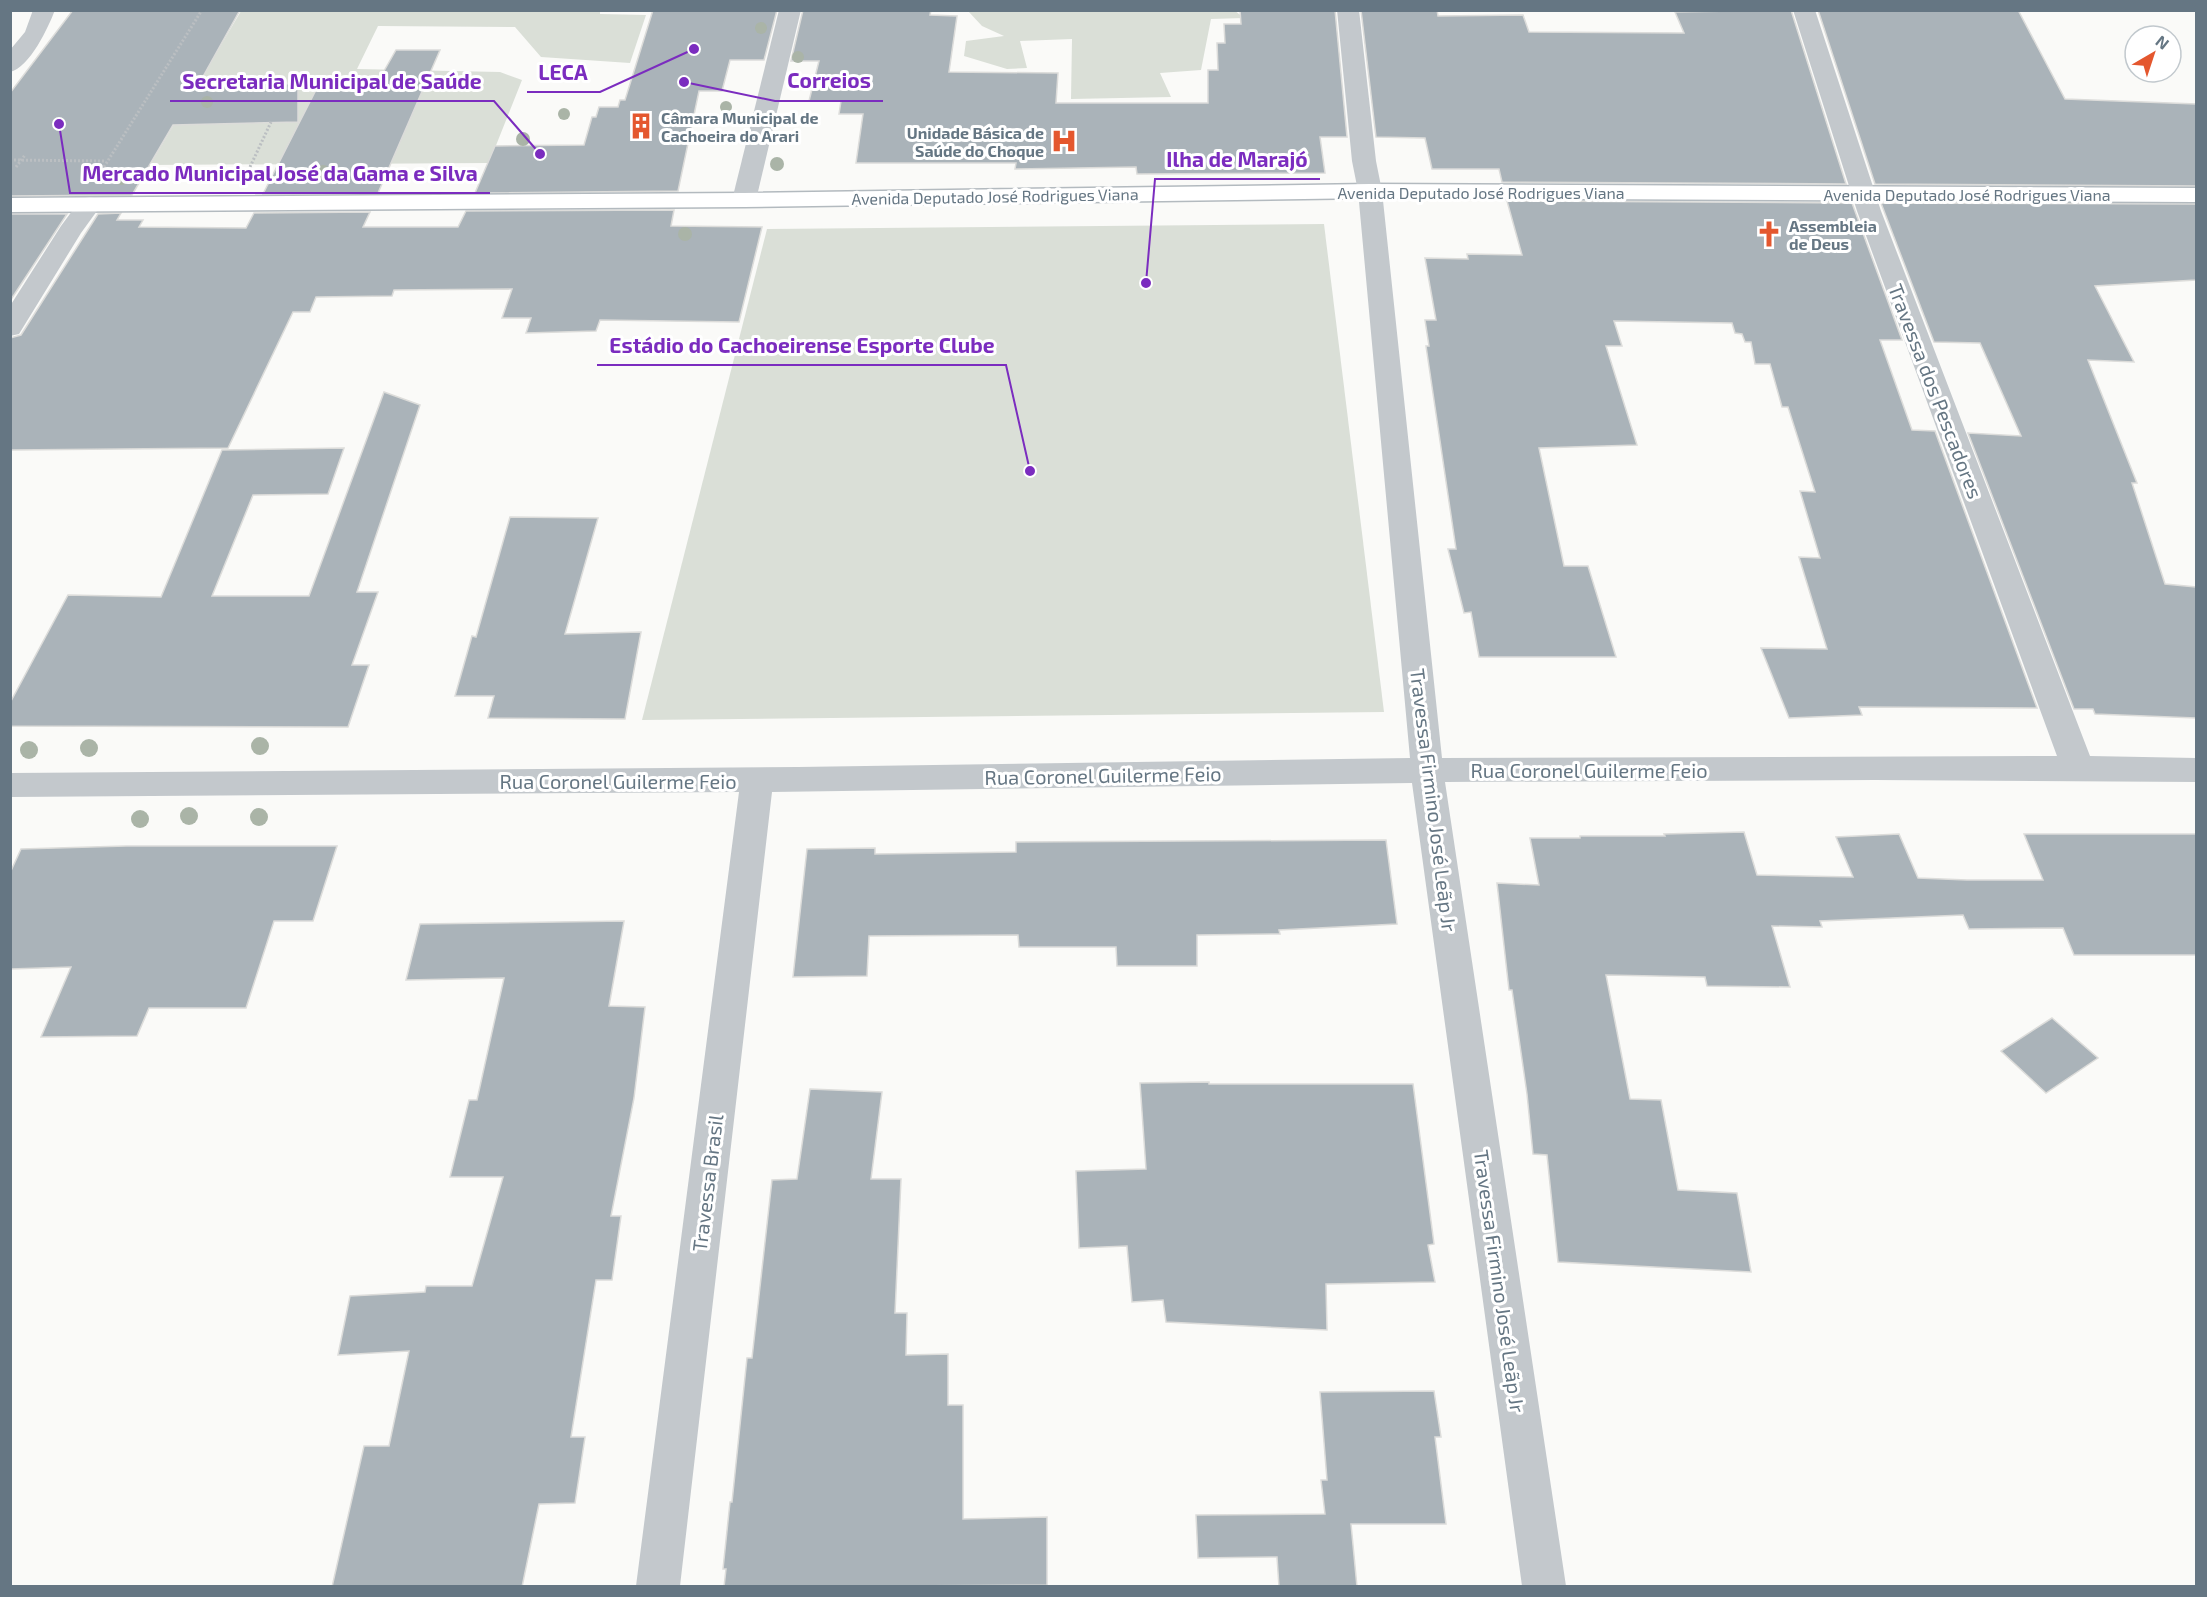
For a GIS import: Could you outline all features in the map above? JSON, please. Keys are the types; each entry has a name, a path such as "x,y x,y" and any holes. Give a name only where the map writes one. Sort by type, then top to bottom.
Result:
{"street":[{"path":"10,65 35,33 44,10"},
{"path":"744,200 790,10"},
{"name":"Travessa Firmino José Leãp Jr","path":"1348,10 1364,161 1370,191 1427,770 1544,1587"},
{"name":"Travessa dos Pescadores","path":"1804,10 1869,211 2078,768"},
{"name":"Avenida Deputado José Rodrigues Viana","path":"10,205 744,200 1370,191 2196,195"},
{"path":"10,328 70,231 90,204"},
{"name":"Rua Coronel Guilerme Feio","path":"10,786 757,780 1427,770 2078,768 2196,770"},
{"name":"Travessa Brasil","path":"658,1587 757,780"}],"path":[{"path":"90,204 106,161 202,10"},
{"path":"248,172 271,122"},
{"path":"689,135 722,136"},
{"path":"21,160 25,155"},
{"path":"10,160 106,161"}],"shaded area":[{"path":"600,10 600,14 646,15 630,63 541,57 515,27 378,26 357,69 500,72 522,80 489,163 150,165 241,11"},
{"path":"1234,10 1244,18 1211,19 1201,70 1160,73 1171,97 1071,99 1072,39 1020,41 1027,68 1007,69 964,56 966,41 1004,36 982,26 968,11"},
{"path":"1324,224 1384,712 642,720 767,229"}],"building":[{"path":"73,10 240,10 200,82 298,84 298,122 173,125 132,195 10,196 10,93"},
{"path":"653,10 777,10 764,60 730,60 722,91 699,91 678,191 475,193 495,146 584,145 592,117 596,117 599,107 618,107 620,100 625,100"},
{"path":"803,10 931,10 930,15 957,16 949,72 1058,73 1056,103 1208,103 1208,70 1218,70 1217,43 1225,43 1224,24 1241,24 1240,10 1335,10 1347,137 1320,137 1325,173 1137,174 1136,167 1015,169 1016,163 856,163 863,114 839,114 841,101 809,101 819,61 791,61"},
{"path":"1361,10 1437,10 1438,16 1523,15 1529,32 1684,33 1675,12 1791,10 1846,184 1502,182 1499,169 1432,169 1425,138 1376,137"},
{"path":"1818,10 2018,10 2065,99 2196,104 2196,186 1875,184"},
{"path":"396,50 440,50 378,193 263,194 319,84 376,85"},
{"path":"1507,201 1852,203 1902,340 1880,340 1912,430 1935,431 2037,708 1859,707 1862,715 1789,718 1761,648 1827,649 1799,557 1820,558 1800,491 1815,492 1788,407 1782,407 1770,364 1755,364 1751,342 1745,342 1742,334 1735,333 1732,323 1614,321 1622,346 1606,346 1637,445 1539,448 1564,566 1588,566 1616,657 1479,657 1471,612 1464,613 1448,549 1456,549 1426,346 1429,346 1425,320 1436,320 1425,258 1468,259 1467,254 1522,255"},
{"path":"1881,203 2196,204 2196,280 2095,286 2134,362 2088,360 2137,483 2132,483 2165,584 2196,587 2196,718 2095,714 2093,709 2074,709 1968,433 2021,436 1980,343 1934,342"},
{"path":"674,210 671,226 762,227 739,322 600,320 596,331 526,333 531,318 502,318 512,289 394,290 392,296 316,297 310,312 293,312 228,448 10,450 10,338 21,335 98,214 121,213 117,220 143,220 139,227 246,228 254,213 370,212 363,227 458,227 466,211"},
{"path":"10,214 67,214 10,301"},
{"path":"384,392 420,405 357,592 378,592 352,665 369,665 348,727 10,726 10,703 68,595 161,597 222,450 344,448 328,494 253,495 212,596 309,596"},
{"path":"510,517 598,518 565,634 641,632 625,719 488,718 494,696 455,696 472,636 476,637"},
{"path":"1744,832 1757,875 1853,877 1836,837 1899,834 1918,878 1967,880 2043,880 2024,834 2196,834 2196,955 2074,955 2063,928 1969,929 1963,915 1820,921 1822,927 1772,926 1790,987 1707,986 1705,977 1606,975 1630,1099 1661,1100 1678,1190 1737,1193 1751,1272 1558,1262 1547,1155 1533,1154 1512,990 1509,990 1497,883 1539,885 1530,838"},
{"path":"1386,840 1397,924 1279,930 1280,934 1197,935 1197,966 1117,966 1116,947 1019,947 1018,935 869,936 867,976 793,977 807,849 875,848 875,854 1016,852 1016,842"},
{"path":"126,846 337,846 313,921 274,921 246,1008 149,1008 137,1036 41,1037 71,967 10,969 10,873 21,849"},
{"path":"624,921 609,1006 645,1007 634,1098 611,1216 621,1216 612,1280 596,1280 571,1437 585,1437 575,1503 539,1504 522,1587 332,1587 364,1446 389,1446 409,1351 338,1355 350,1296 425,1292 426,1286 472,1286 503,1177 450,1177 469,1100 477,1100 504,978 406,980 420,924"},
{"path":"2052,1018 2098,1058 2046,1093 2001,1051"},
{"path":"1209,1082 1209,1084 1413,1084 1434,1244 1428,1245 1435,1282 1326,1284 1327,1330 1166,1322 1163,1300 1132,1302 1127,1246 1079,1248 1076,1171 1146,1169 1140,1083"},
{"path":"810,1089 882,1092 871,1179 901,1179 895,1313 907,1313 906,1355 948,1354 948,1405 963,1405 963,1519 1047,1517 1047,1585 724,1587 726,1569 723,1569 730,1502 732,1502 747,1358 752,1358 772,1180 797,1179"},
{"path":"1434,1391 1441,1437 1435,1437 1446,1524 1351,1524 1357,1587 1279,1587 1277,1557 1198,1558 1196,1515 1325,1514 1321,1480 1327,1480 1320,1392"}],"place":[{"name":"LECA","path":"694,49"},
{"name":"Correios","path":"684,82"},
{"name":"Mercado Municipal José da Gama e Silva","path":"59,124"},
{"name":"Câmara Municipal de Cachoeira do Arari","path":"641,126"},
{"name":"Unidade Básica de Saúde do Choque","path":"1064,141"},
{"name":"Secretaria Municipal de Saúde","path":"540,154"},
{"name":"Assembleia de Deus","path":"1769,234"},
{"name":"Ilha de Marajó","path":"1146,283"},
{"name":"Estádio do Cachoeirense Esporte Clube","path":"1030,471"}]}
